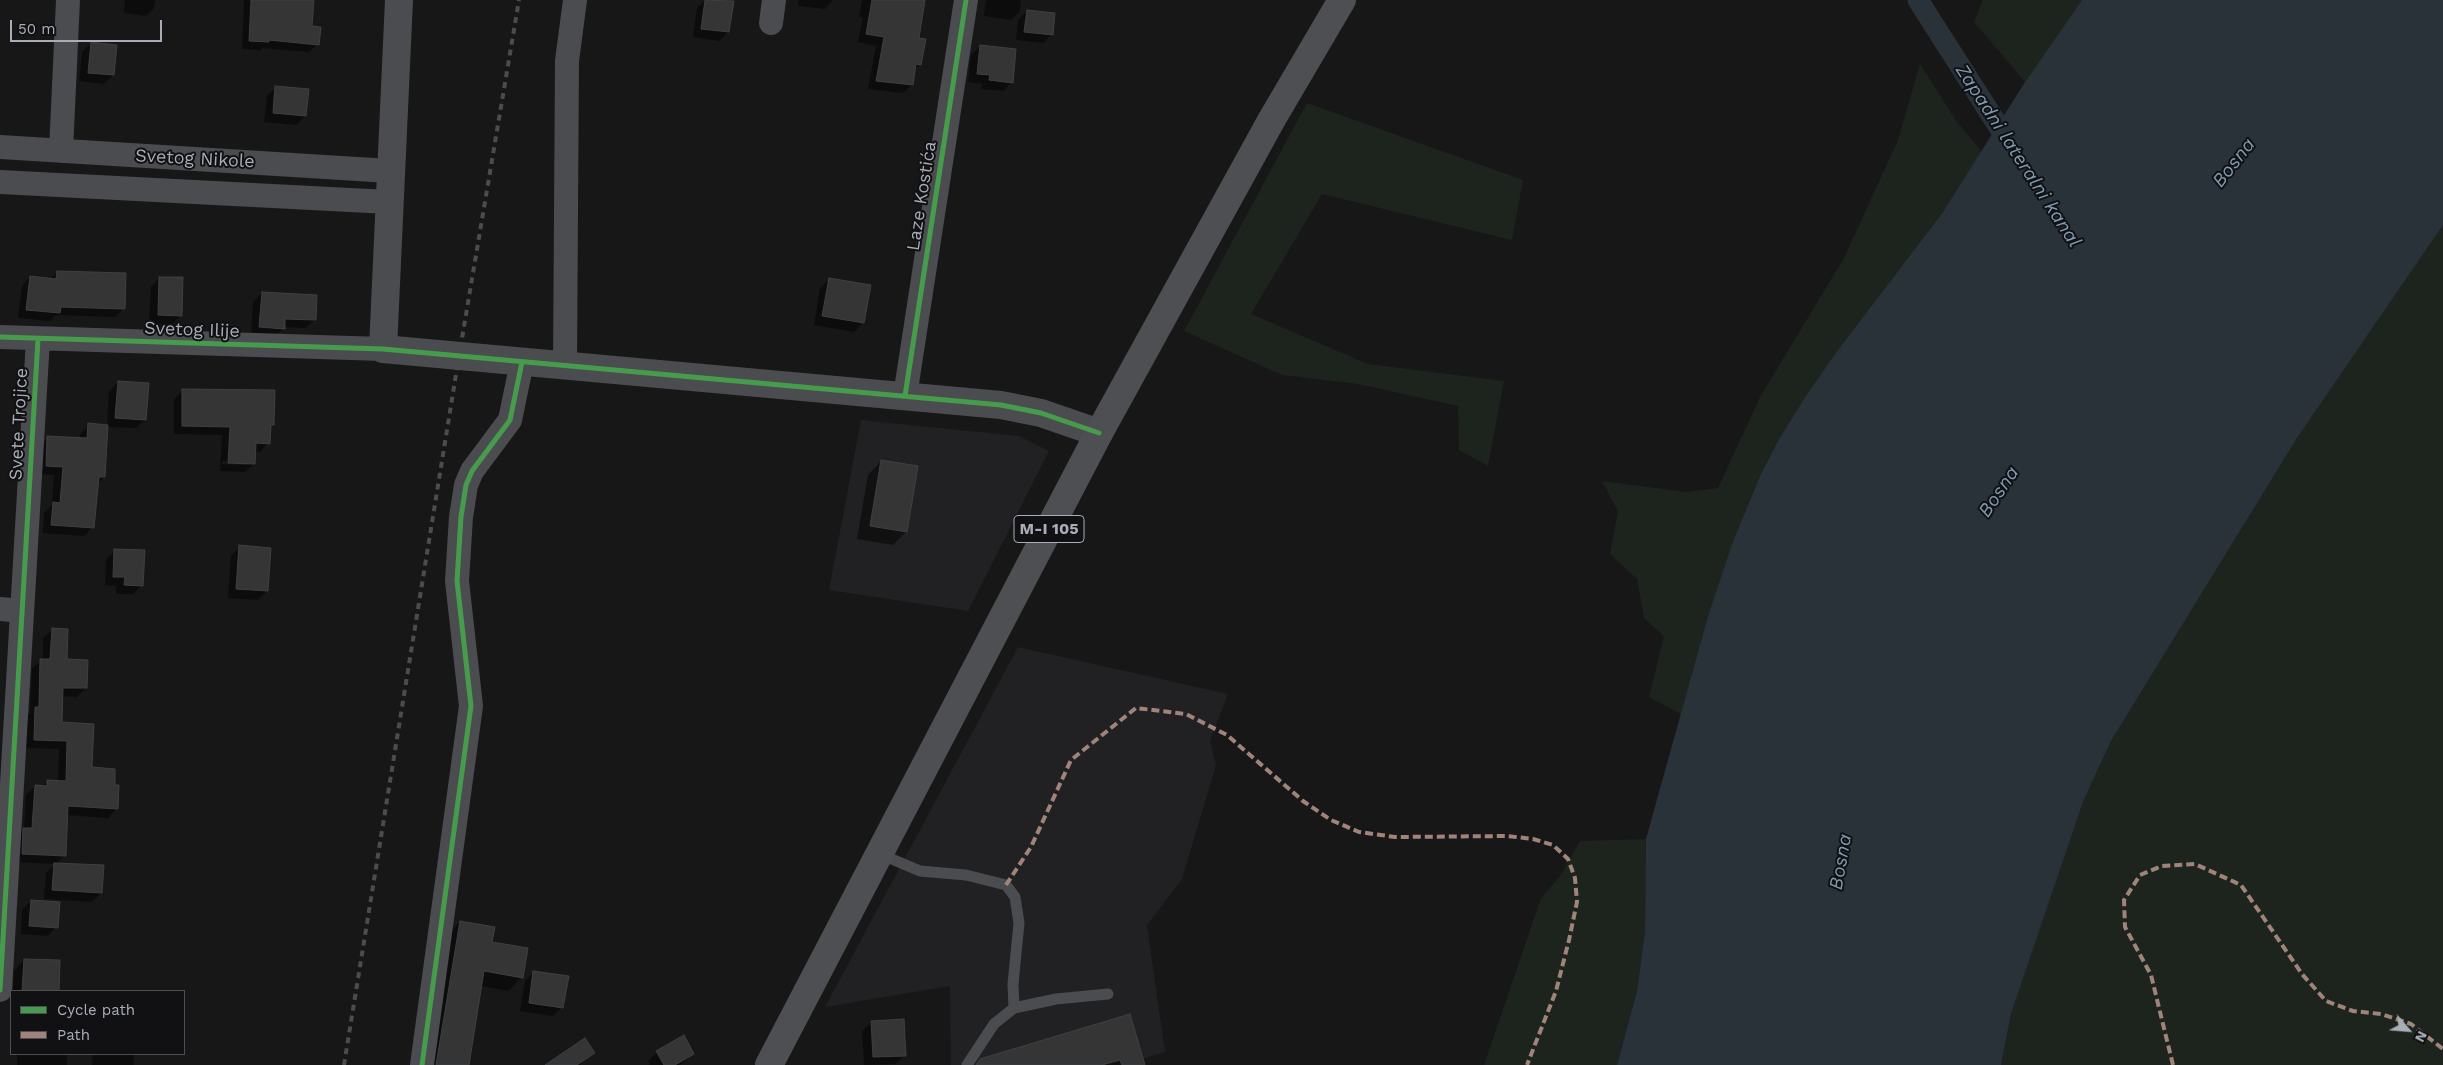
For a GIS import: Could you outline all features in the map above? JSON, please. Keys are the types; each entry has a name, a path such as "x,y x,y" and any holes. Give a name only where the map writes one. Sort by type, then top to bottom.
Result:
{"main road":[{"name":"M-I 105","path":"769,1065 1098,433 1272,119 1342,0"}],"street":[{"path":"61,151 68,0"},
{"path":"399,0 383,349 1000,405 1041,413 1098,433"},
{"path":"565,366 567,61 575,0"},
{"name":"Laze Kostića","path":"905,396 966,0"},
{"name":"Svetog Nikole","path":"0,147 390,171"},
{"path":"0,182 389,202"},
{"name":"Svetog Ilije","path":"0,337 383,349"},
{"name":"Svete Trojice","path":"0,990 11,610 38,339"},
{"path":"422,1065 472,706 457,581 461,517 466,485 472,471 510,420 522,362"}],"lane":[{"path":"880,854 920,871 966,875 1006,885 1015,896 1019,924 1013,984 1014,1008"},
{"path":"967,1065 994,1024 1014,1008 1056,999 1108,994"}],"shaded area":[{"path":"1983,0 2082,0 2025,82 1974,22"},
{"path":"1920,64 1957,122 1982,152 1943,212 1835,354 1778,441 1760,476 1732,544 1708,616 1681,714 1649,697 1664,636 1644,618 1637,579 1610,554 1618,511 1602,481 1686,492 1718,488 1760,397 1844,258 1898,140"},
{"path":"1307,103 1523,180 1512,240 1322,194 1251,314 1368,364 1504,381 1488,466 1459,450 1458,406 1358,384 1282,375 1184,331"},
{"path":"2443,225 2443,1065 2001,1065 2011,1014 2083,802 2111,741 2297,438"},
{"path":"861,420 1019,436 1049,451 968,611 829,590"},
{"path":"1018,647 1228,694 1210,741 1216,765 1182,879 1147,925 1165,1052 1121,1065 951,1065 950,986 825,1007"},
{"path":"1646,839 1645,931 1637,991 1617,1065 1484,1065 1541,898 1561,875 1580,841"}],"water":[{"name":"Bosna","path":"2082,0 2443,0 2443,225 2297,438 2111,741 2083,802 2011,1014 2001,1065 1617,1065 1637,991 1645,931 1646,839 1708,616 1732,544 1760,476 1778,441 1806,396 1835,354 1943,212 2025,82"}],"building":[{"path":"251,0 314,0 312,26 321,27 319,45 269,40 269,42 249,41"},
{"path":"705,0 734,1 729,32 701,29"},
{"path":"872,0 925,0 919,38 926,39 921,65 916,64 913,85 876,81 884,37 866,34"},
{"path":"1027,10 1055,13 1053,35 1024,32"},
{"path":"91,42 117,45 114,75 88,73"},
{"path":"980,45 1016,49 1013,83 989,80 990,75 977,74"},
{"path":"275,86 309,89 306,116 273,113"},
{"path":"57,271 126,273 125,309 61,307 60,313 26,310 30,276 56,279"},
{"path":"159,277 183,277 182,316 158,315"},
{"path":"829,278 871,285 864,323 822,316"},
{"path":"262,292 317,295 316,320 285,319 285,329 259,327"},
{"path":"118,381 149,383 146,420 115,418"},
{"path":"182,389 275,390 274,425 271,425 270,444 256,443 255,464 228,463 230,427 182,426"},
{"path":"88,423 108,425 105,477 99,477 94,528 51,525 53,502 60,503 63,467 46,466 47,436 87,438"},
{"path":"881,460 918,466 907,532 870,526"},
{"path":"239,545 271,548 268,591 236,589"},
{"path":"114,549 145,550 143,586 124,585 125,577 113,577"},
{"path":"52,628 68,629 67,659 88,660 87,688 63,688 62,722 94,724 92,767 115,769 115,785 119,785 118,809 68,806 66,856 22,854 23,828 32,828 35,785 47,786 47,780 66,781 67,741 34,740 35,707 39,707 40,659 50,659"},
{"path":"54,863 104,865 102,893 52,890"},
{"path":"31,900 60,902 58,928 29,926"},
{"path":"460,921 495,927 492,942 528,948 523,978 484,971 469,1065 436,1065"},
{"path":"24,959 60,960 59,990 22,990"},
{"path":"533,971 569,976 563,1008 529,1003"},
{"path":"1130,1014 1145,1065 1122,1065 1120,1060 1102,1065 976,1065 980,1059"},
{"path":"904,1019 906,1056 873,1057 871,1021"},
{"path":"684,1035 694,1054 675,1065 664,1065 656,1051"},
{"path":"585,1038 595,1053 577,1065 545,1065"}],"waterway":[{"name":"Zapadni lateralni kanal","path":"1918,0 2013,149"}],"railway":[{"path":"344,1065 519,0"}],"marked path":[{"path":"1006,885 1031,847 1071,760 1136,708 1186,714 1227,735 1303,801 1331,820 1359,832 1395,837 1507,836 1533,839 1553,845 1568,859 1575,878 1577,902 1556,991 1527,1065"},
{"path":"2173,1065 2151,975 2125,927 2124,900 2140,875 2162,866 2195,864 2241,885 2302,974 2326,1001 2353,1011 2381,1014 2411,1024 2443,1049"}],"cycle path":[{"path":"905,396 966,0"},
{"path":"0,337 383,349 1001,405 1041,413 1099,433"},
{"path":"0,990 38,339"},
{"path":"422,1065 471,706 457,581 461,517 466,485 472,471 510,420 522,362"}]}
